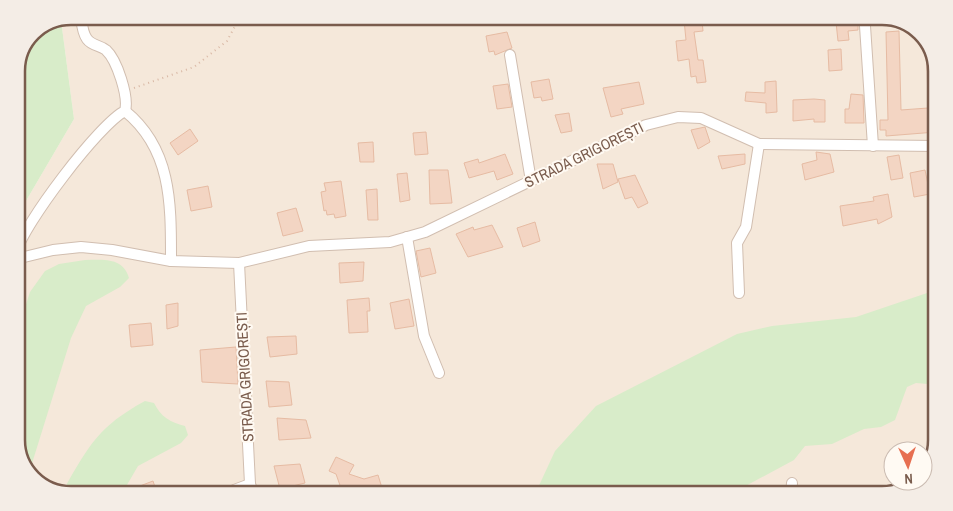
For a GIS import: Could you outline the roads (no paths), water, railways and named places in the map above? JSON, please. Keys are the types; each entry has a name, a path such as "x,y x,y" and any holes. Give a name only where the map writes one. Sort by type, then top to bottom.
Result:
{"street":[{"path":"82,25 84,34 88,41 104,48 111,55 125,92 127,103 125,111"},
{"path":"865,26 873,146"},
{"path":"510,55 531,180"},
{"path":"25,233 92,139 116,115 125,111"},
{"path":"125,111 148,134 160,156 171,225 171,261"},
{"name":"STRADA GRIGOREȘTI","path":"25,257 53,250 81,247 112,250 171,261 239,263 309,246 390,242 425,232 646,125 678,117 701,118 759,144 928,146"},
{"path":"739,292 737,243 746,228 759,144"},
{"path":"407,237 424,336 439,373"},
{"name":"STRADA GRIGOREȘTI","path":"239,263 251,486"}]}
